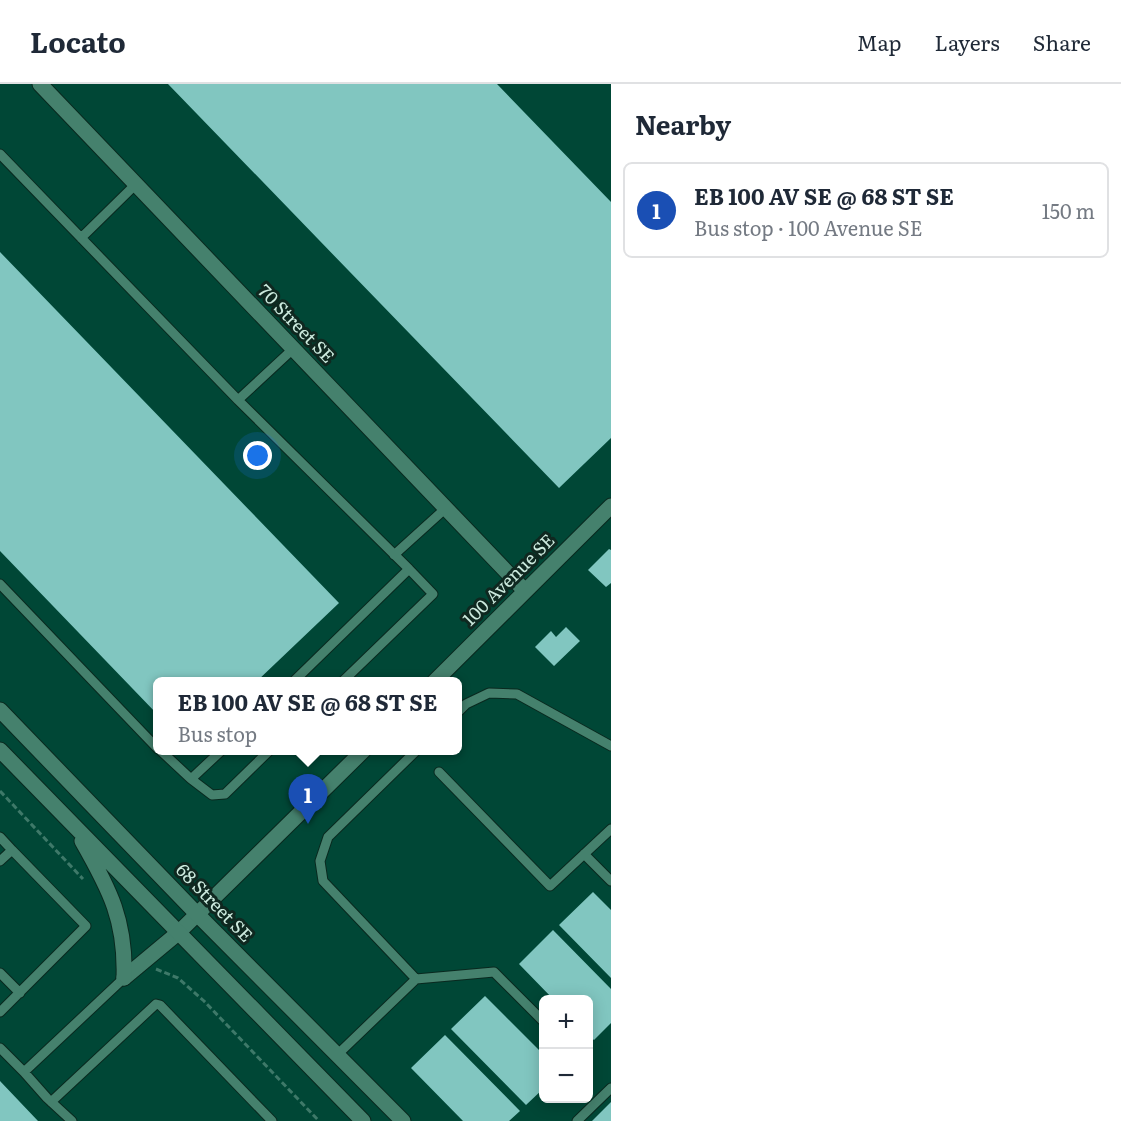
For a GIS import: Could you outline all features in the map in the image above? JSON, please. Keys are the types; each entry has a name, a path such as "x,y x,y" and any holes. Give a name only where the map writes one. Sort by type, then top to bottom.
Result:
{"street":[{"name":"70 Street SE","path":"40,84 525,591"},
{"name":"100 Avenue SE","path":"438,677 611,506"},
{"name":"68 Street SE","path":"0,710 197,914 403,1121"},
{"path":"0,750 363,1121"},
{"path":"124,978 178,933 359,755"},
{"path":"72,823 107,886 120,922 125,952 124,978"}],"lane":[{"path":"0,154 238,400 433,594 346,677"},
{"path":"81,238 136,184"},
{"path":"238,400 293,349"},
{"path":"394,555 446,508"},
{"path":"297,677 409,569"},
{"path":"0,584 153,744"},
{"path":"462,708 489,693 517,694 611,747"},
{"path":"165,755 212,795 225,794 265,755"},
{"path":"191,779 217,755"},
{"path":"412,755 328,837 320,861 323,881 416,979"},
{"path":"439,772 550,886 611,829"},
{"path":"0,837 86,926 0,1012"},
{"path":"0,861 12,850"},
{"path":"585,854 611,881"},
{"path":"337,1054 416,979 494,972 539,1018"},
{"path":"0,973 20,993"},
{"path":"24,1072 124,978"},
{"path":"51,1102 156,1004 160,1005 272,1121"},
{"path":"0,1048 72,1121"},
{"path":"577,1121 611,1088"}],"path":[{"path":"221,920 226,914 232,913"}],"building":[{"path":"168,84 497,84 611,202 611,438 559,488"},
{"path":"0,252 339,603 261,677 153,677 153,710 0,551"},
{"path":"609,549 611,550 611,583 606,587 588,570"},
{"path":"566,627 580,641 554,666 535,647 551,631 556,637"},
{"path":"593,892 611,910 611,978 559,925"},
{"path":"553,930 611,989 611,1023 594,1040 593,995 549,995 519,964"},
{"path":"485,996 539,1050 539,1093 526,1105 451,1029"},
{"path":"445,1035 520,1111 509,1121 463,1121 411,1068"},
{"path":"0,1081 38,1121 0,1121"},
{"path":"611,1102 611,1121 592,1121"}],"place":[{"name":"EB 100 AV SE @ 68 ST SE","path":"308,824"}]}
